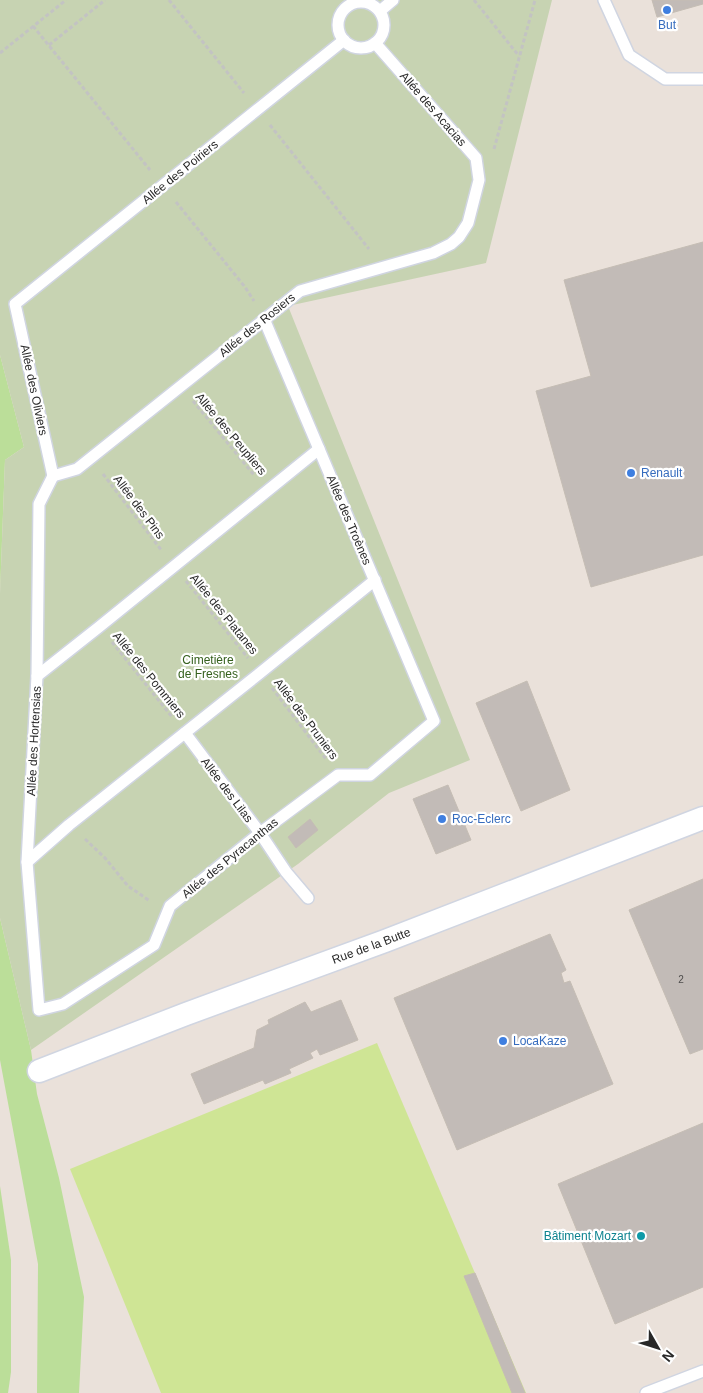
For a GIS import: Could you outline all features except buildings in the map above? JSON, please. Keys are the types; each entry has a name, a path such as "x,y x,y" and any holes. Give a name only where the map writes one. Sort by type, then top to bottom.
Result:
{"street":[{"name":"Rue de la Butte","path":"39,1071 703,818"}],"lane":[{"path":"380,11 393,0"},
{"path":"604,0 629,55 665,79 703,79"},
{"path":"362,2 371,4 380,11 384,22 383,30 375,43 362,47 354,46 344,40 338,26 345,3 362,2"},
{"name":"Allée des Poiriers","path":"16,304 344,40"},
{"name":"Allée des Acacias","path":"375,43 476,158 479,180"},
{"name":"Allée des Rosiers","path":"53,476 77,469 300,291 433,254 451,244 459,237 468,223 479,180"},
{"name":"Allée des Oliviers","path":"16,304 53,476"},
{"name":"Allée des Troènes","path":"264,319 434,721 370,775 338,775"},
{"path":"37,676 319,449"},
{"name":"Allée des Hortensias","path":"39,1010 28,862 37,676 39,504 53,476"},
{"path":"28,862 69,825 260,674 375,580"},
{"name":"Allée des Lilas","path":"185,734 260,833 286,872 308,898"},
{"name":"Allée des Pyracanthas","path":"39,1010 63,1004 154,945 170,906 260,833 338,775"},
{"path":"646,1393 703,1371"}],"path":[{"path":"0,53 66,0"},
{"path":"49,46 105,0"},
{"path":"170,0 384,267"},
{"path":"474,0 520,56"},
{"path":"479,180 489,166 535,0"},
{"name":"Allée des Peupliers","path":"180,387 267,491"},
{"name":"Allée des Pins","path":"91,458 174,566"},
{"name":"Allée des Platanes","path":"174,566 260,674"},
{"name":"Allée des Pommiers","path":"99,627 185,734"},
{"name":"Allée des Pruniers","path":"260,674 338,775"},
{"path":"69,825 105,858 128,886 149,901 170,906"}],"green space":[{"name":"Cimetière de Fresnes","path":"0,0 552,0 486,263 288,306 470,760 389,793 298,864 31,1050 0,918 0,594 5,460 24,447 0,355"},
{"path":"0,355 24,447 5,460 0,594"},
{"path":"0,918 31,1050 37,1094 59,1178 84,1297 79,1393 37,1393 38,1264 0,1060"},
{"path":"377,1043 526,1393 161,1393 70,1169"},
{"path":"0,1186 11,1260 11,1372 8,1393 0,1393"}],"place":[{"name":"But","path":"667,10"},
{"name":"Renault","path":"631,473"},
{"name":"Roc-Eclerc","path":"442,819"},
{"name":"LocaKaze","path":"503,1041"},
{"name":"Bâtiment Mozart","path":"641,1236"}]}
